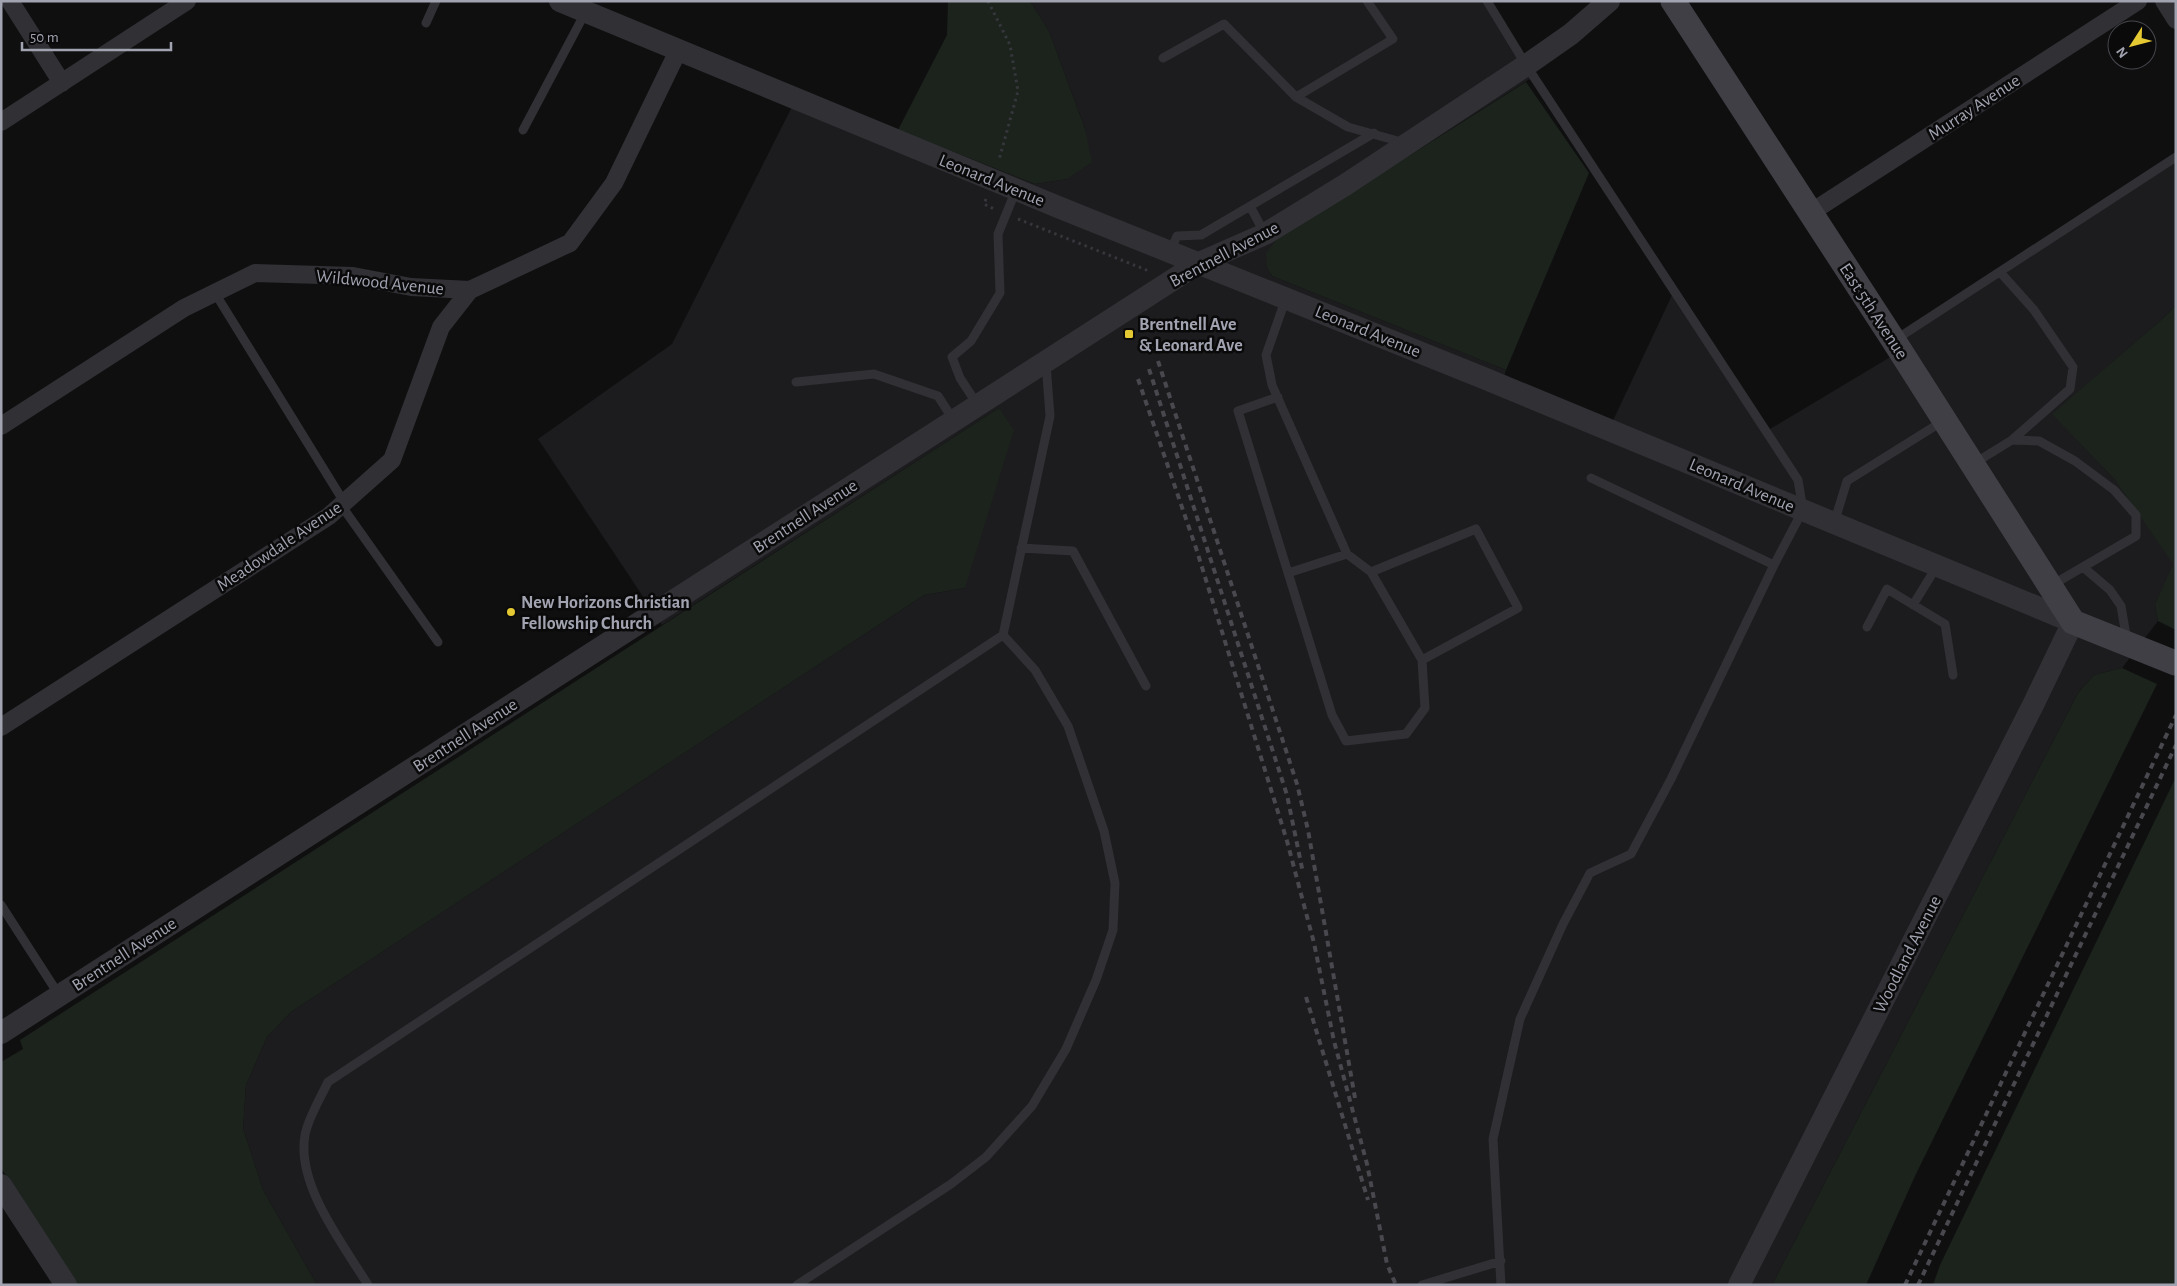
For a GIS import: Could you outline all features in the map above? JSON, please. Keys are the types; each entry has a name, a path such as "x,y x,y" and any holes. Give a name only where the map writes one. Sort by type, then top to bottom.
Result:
{"main road":[{"name":"East 5th Avenue","path":"1673,1 1894,340 2072,622"},
{"name":"Leonard Avenue","path":"2072,622 2175,663"}],"street":[{"path":"10,1 62,83"},
{"path":"1,122 187,1"},
{"name":"Leonard Avenue","path":"560,1 1016,190 1286,298 2072,622"},
{"name":"Brentnell Avenue","path":"1,1033 1199,263 1265,234 1408,144 1571,34 1609,1"},
{"name":"Murray Avenue","path":"1810,213 2138,1"},
{"path":"2164,1 2176,20"},
{"name":"Wildwood Avenue","path":"1,426 184,308 255,273 353,276 411,287 470,290 570,243 614,183 678,51"},
{"name":"Meadowdale Avenue","path":"1,726 320,522 392,460 441,327 470,290"},
{"name":"Woodland Avenue","path":"1739,1285 2033,705 2072,622"},
{"path":"1,1185 66,1285"}],"lane":[{"path":"426,23 436,1"},
{"path":"1296,97 1393,39 1367,1"},
{"path":"1487,1 1526,65 1798,480 1802,510 1671,779 1631,854 1590,873 1563,924 1520,1019 1493,1139 1501,1285"},
{"path":"523,130 586,12"},
{"path":"1163,58 1224,24 1296,97 1348,127 1408,144"},
{"path":"1170,252 1177,236 1201,235 1374,133"},
{"path":"1894,340 2176,157"},
{"path":"978,405 960,378 952,357 971,341 1000,293 998,234 1016,190"},
{"path":"1250,206 1265,234"},
{"path":"1972,465 2012,440 2070,389 2073,367 2034,310 2000,272"},
{"path":"215,293 343,504 438,642"},
{"path":"1278,397 1238,411 1332,716 1346,741 1406,734 1425,708 1422,660 1371,572 1347,554 1278,397 1272,385 1266,355 1286,298"},
{"path":"368,1285 317,1201 306,1172 305,1136 328,1082 1003,634 1050,416 1046,362"},
{"path":"796,382 874,374 938,396 954,421"},
{"path":"1834,523 1846,481 1944,420"},
{"path":"2012,440 2039,440 2075,461 2114,490 2136,515 2136,536 2050,586"},
{"path":"1591,478 1774,565"},
{"path":"1371,572 1476,529 1518,608 1422,660"},
{"path":"1021,548 1073,551 1146,686"},
{"path":"1288,573 1347,554"},
{"path":"1913,605 1938,566"},
{"path":"2083,567 2110,590 2121,606 2128,644"},
{"path":"1867,627 1886,589 1945,624 1953,675"},
{"path":"797,1285 951,1184 986,1157 1032,1106 1066,1049 1096,980 1113,930 1115,883 1104,831 1068,726 1035,670 1003,634"},
{"path":"1,905 60,996"},
{"path":"1422,1285 1501,1261"}],"path":[{"path":"988,1 1010,45 1018,91 993,180 984,204 1006,215 1173,280"}],"shaded area":[{"path":"948,1 1030,1 1049,31 1085,129 1092,162 1067,179 1035,184 898,130 947,35"},
{"path":"1030,1 1485,1 1533,77 1277,239 1267,268 1272,276 1506,370 1501,385 1609,429 1674,291 1765,432 1897,353 1908,329 2176,158 2176,305 2053,414 2115,480 2174,564 2155,604 2158,621 2122,668 2094,675 2078,693 1772,1285 317,1285 263,1190 243,1128 246,1085 267,1037 291,1012 924,595 965,588 999,408 662,625 538,439 672,344 800,91 1035,184 1067,179 1085,129 1049,31"},
{"path":"1526,82 1589,173 1506,370 1272,276 1267,268 1266,253 1277,239"},
{"path":"2176,305 2176,630 2158,621 2155,604 2173,564 2115,480 2052,414"},
{"path":"999,408 1014,430 965,588 924,595 291,1012 267,1037 246,1085 243,1128 263,1190 317,1285 76,1285 1,1168 1,1062 23,1049 20,1040"},
{"path":"2122,668 2157,684 1915,1176 1866,1285 1772,1285 2078,693 2094,675"},
{"path":"2176,777 2176,1285 1933,1285 1940,1265"}],"railway":[{"path":"1158,361 1297,784 1308,830 1355,1098"},
{"path":"1149,369 1287,795 1303,873"},
{"path":"1138,379 1196,548 1287,841 1314,943 1334,1041 1367,1164 1387,1264 1396,1285"},
{"path":"1905,1285 2176,715"},
{"path":"1918,1285 2176,745"},
{"path":"1306,997 1368,1200"}],"place":[{"name":"Brentnell Ave & Leonard Ave","path":"1129,334"},
{"name":"New Horizons Christian Fellowship Church","path":"511,612"}]}
